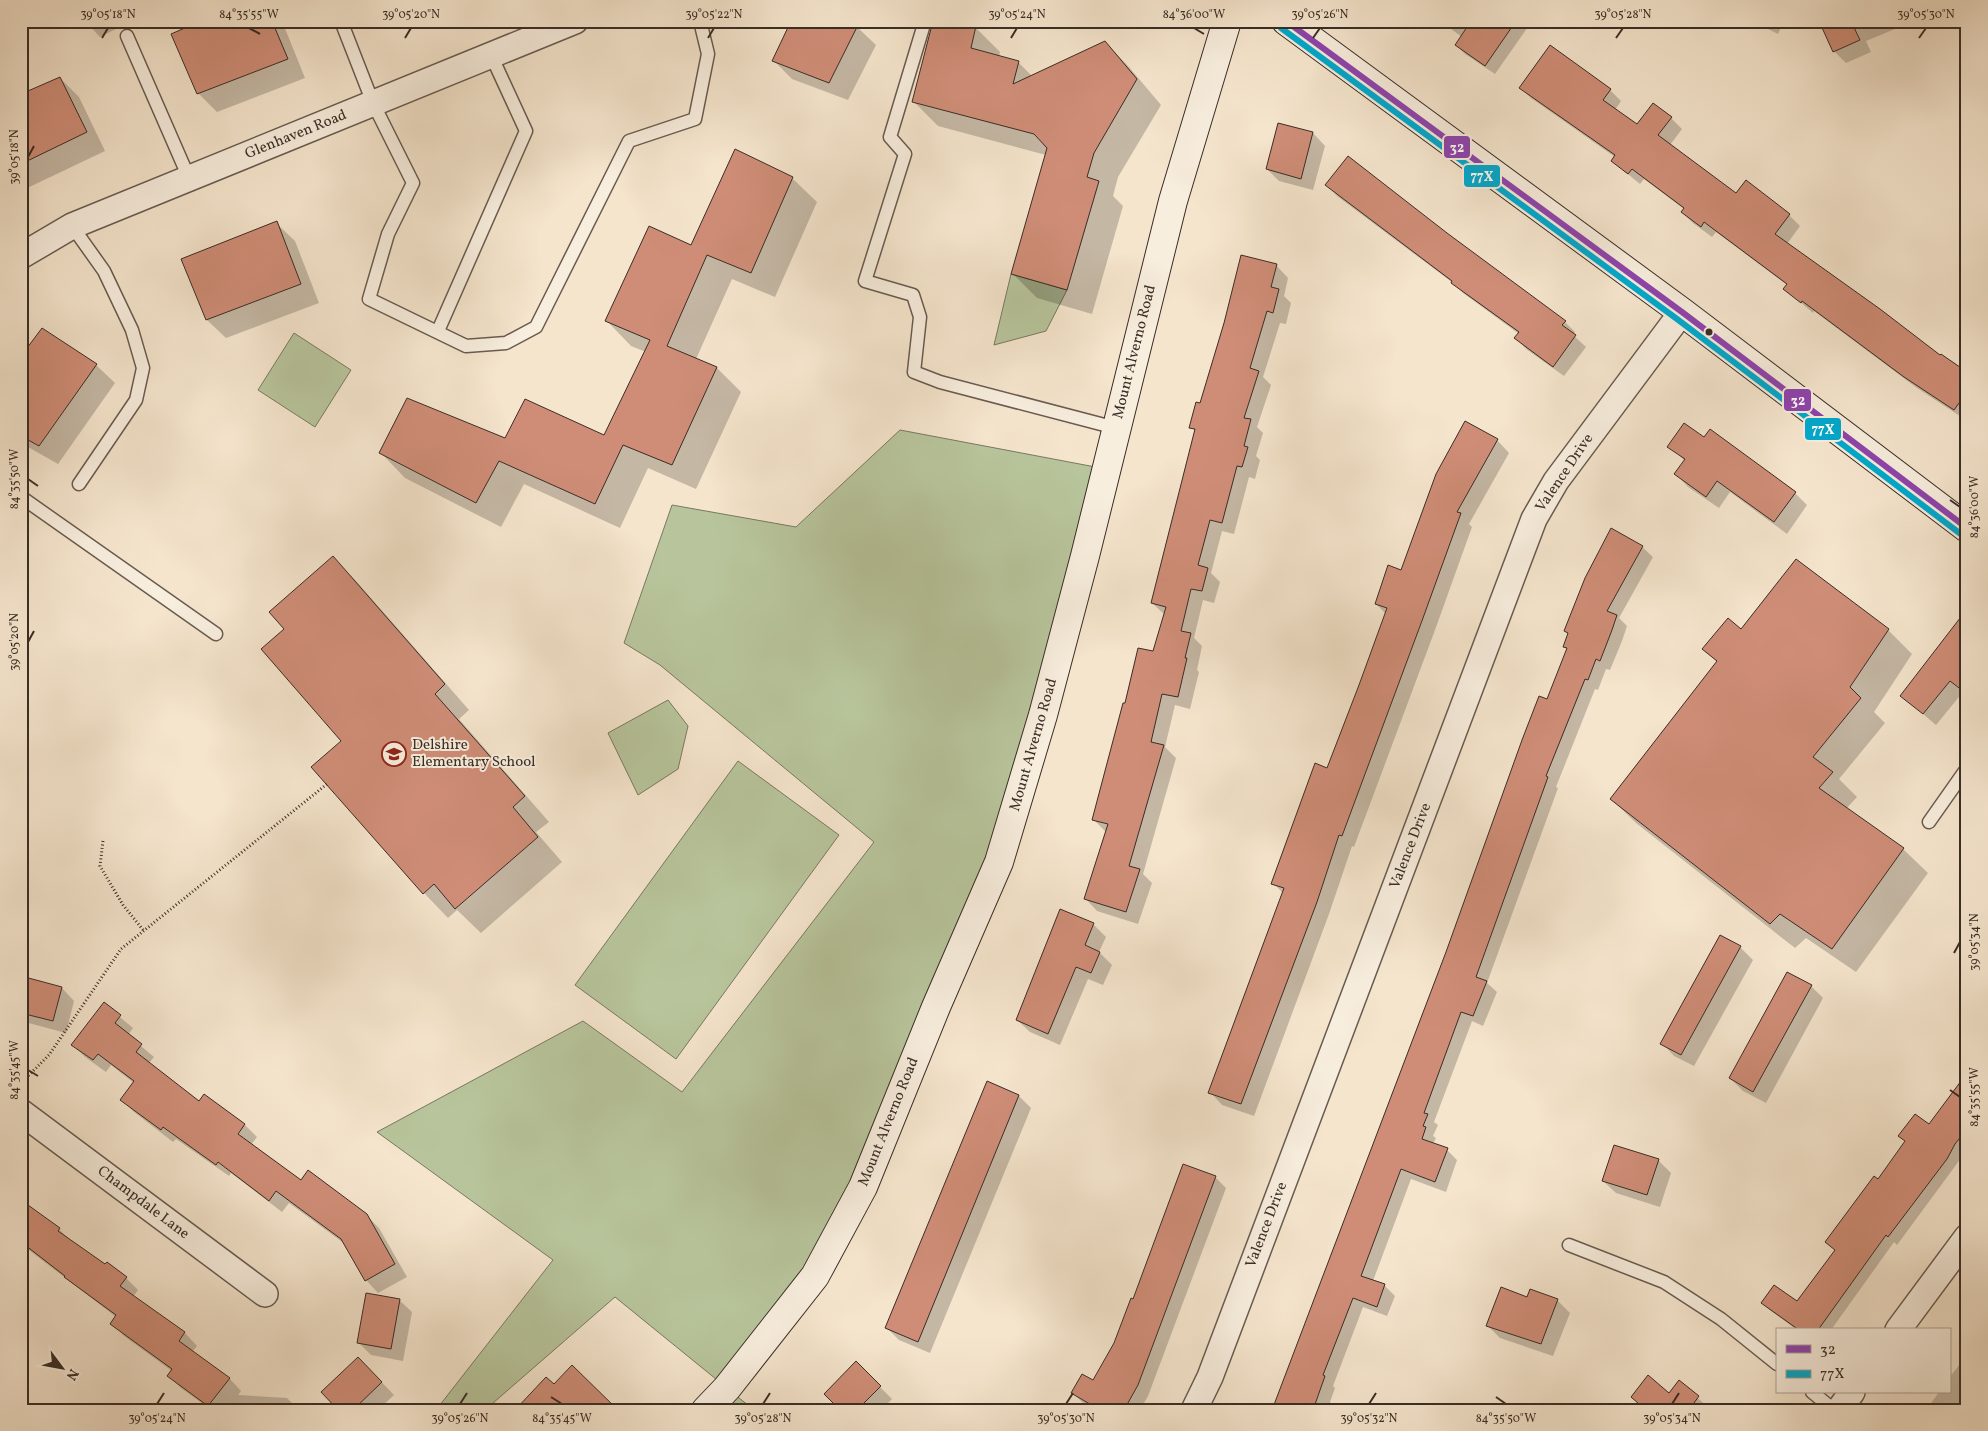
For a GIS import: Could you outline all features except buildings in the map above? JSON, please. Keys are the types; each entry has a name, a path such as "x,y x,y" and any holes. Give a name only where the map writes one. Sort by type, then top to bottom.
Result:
{"street":[{"name":"Mount Alverno Road","path":"706,1410 727,1388 815,1276 863,1188 936,1007 999,862 1043,716 1085,556 1173,201 1227,21"},
{"path":"1286,21 1682,312 1967,528"},
{"name":"Glenhaven Road","path":"21,256 72,226 492,55 562,24"},
{"name":"Valence Drive","path":"1194,1410 1210,1377 1534,519 1556,481 1682,312"},
{"name":"Champdale Lane","path":"21,1112 265,1294"},
{"path":"1899,1328 1967,1236"},
{"path":"1839,1410 1851,1394"}],"lane":[{"path":"341,21 372,104 413,183 388,234 369,299 466,346 506,343 536,327 629,140 695,119 708,54 700,21"},
{"path":"925,21 890,137 905,154 865,281 913,295 920,317 914,372 940,382 1116,428"},
{"path":"127,36 189,178"},
{"path":"438,331 526,131 492,55"},
{"path":"72,226 104,270 132,330 143,368 136,400 78,484"},
{"path":"21,497 216,634"},
{"path":"1929,822 1967,768"},
{"path":"1569,1245 1664,1282 1720,1319 1776,1363"},
{"path":"1814,1394 1834,1410"}],"path":[{"path":"21,1083 49,1055 121,949 327,784"},
{"path":"103,841 100,866 123,905 144,931"}],"green space":[{"path":"1011,274 1067,290 1046,331 994,345"},
{"path":"294,333 351,370 315,427 258,390"},
{"path":"900,430 1106,469 1043,715 863,1187 728,1389 754,1410 706,1410 727,1388 615,1297 485,1410 436,1410 553,1260 377,1132 583,1021 682,1092 874,842 660,665 624,643 672,505 796,527"},
{"path":"668,700 688,726 678,769 638,795 608,733"},
{"path":"738,761 839,835 676,1059 575,985"}],"transit line":[{"name":"32","path":"1286,21 1682,312 1967,528"},
{"name":"77X","path":"1281,28 1677,319 1962,535"}],"place":[{"name":"Delshire Elementary School","path":"394,754"}]}
